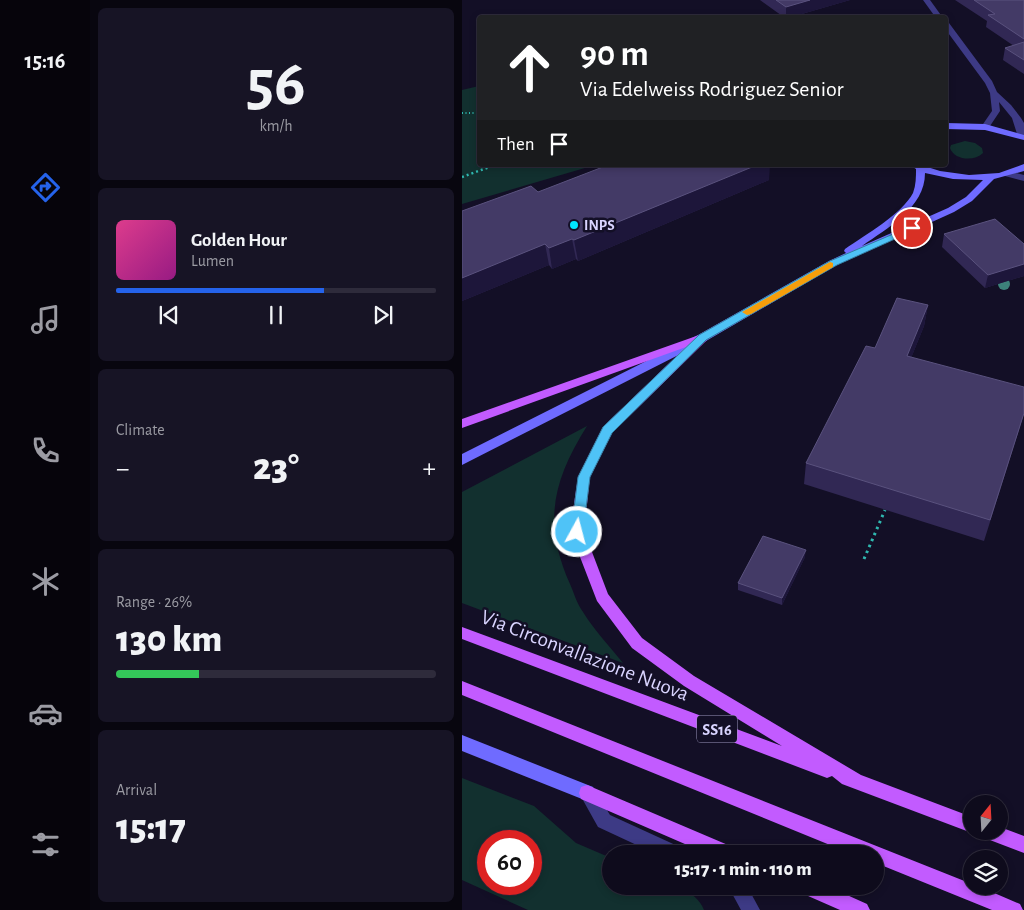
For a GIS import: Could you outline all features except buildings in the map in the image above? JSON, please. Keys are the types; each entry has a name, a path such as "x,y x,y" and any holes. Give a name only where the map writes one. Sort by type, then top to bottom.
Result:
{"main road":[{"path":"462,424 702,338"},
{"path":"702,338 607,430 584,477 577,532 602,597 636,643 689,681 856,781"},
{"name":"Via Circonvallazione Nuova","path":"462,633 963,822"},
{"path":"462,688 853,845"},
{"path":"586,793 708,845"},
{"path":"1008,839 1024,845"},
{"path":"884,858 1014,910"},
{"path":"826,895 861,910"}],"street":[{"path":"926,0 938,15"},
{"path":"948,28 989,82 994,93 996,111 985,126"},
{"path":"948,126 985,126 1023,137 1022,129 1010,106 994,93"},
{"path":"834,263 909,205 917,195 920,182 917,167 944,175 991,177 1008,174 1024,167"},
{"path":"1008,174 1024,178"},
{"path":"462,460 702,338 834,263 950,210 968,199 991,177"},
{"path":"462,743 586,793 604,821 656,845"},
{"path":"743,895 752,910"}],"path":[{"path":"462,113 477,113"},
{"path":"462,177 476,174 490,167"},
{"path":"864,559 885,510"}],"green space":[{"path":"477,86 477,167 588,167 462,204 462,90"},
{"path":"965,141 975,143 982,148 983,153 970,159 960,157 952,152 951,145"},
{"path":"587,426 575,446 559,485 555,503 556,541 579,606 623,663 462,603 462,492"},
{"path":"462,778 534,806 576,843 602,854 602,895 692,895 698,899 704,910 528,910 495,895 542,895 542,830 477,830 477,887 462,880"}],"slow traffic":[{"path":"747,312 830,265"}],"place":[{"name":"INPS","path":"574,225"}],"route":[{"path":"577,532 584,477 607,430 702,338 834,263 912,228"}]}
